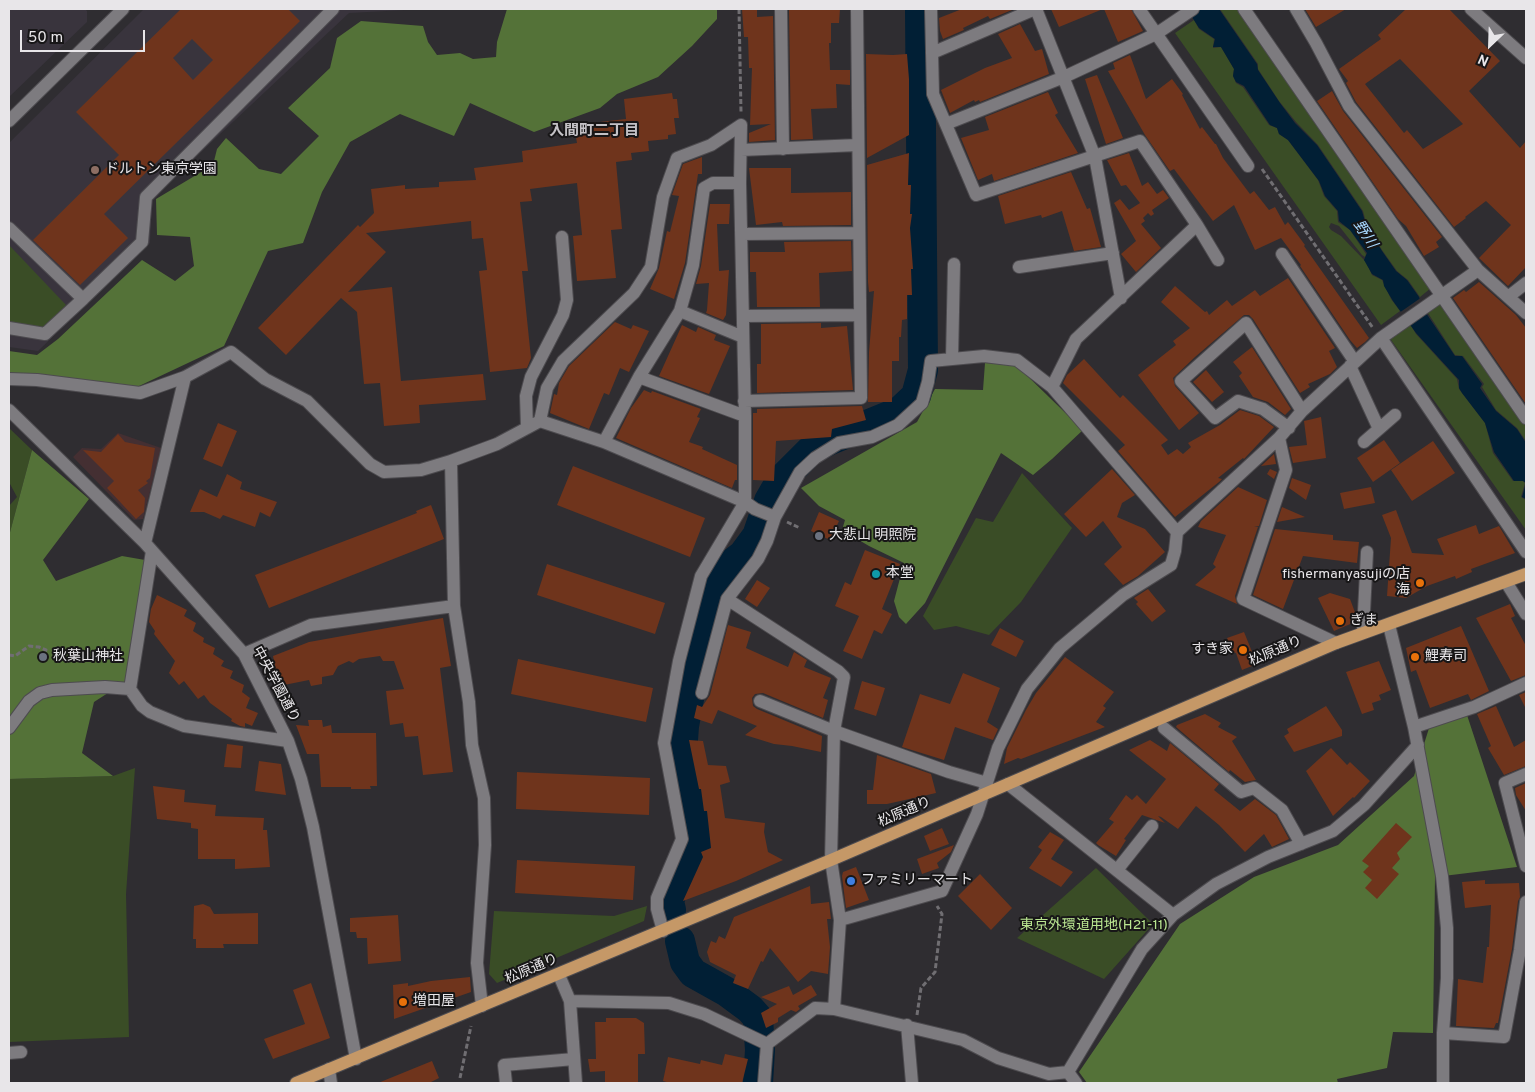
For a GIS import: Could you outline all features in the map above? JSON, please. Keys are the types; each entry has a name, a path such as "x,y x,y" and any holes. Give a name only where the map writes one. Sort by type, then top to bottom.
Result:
{"main road":[{"name":"松原通り","path":"296,1083 831,860 1336,643 1526,574"}],"street":[{"path":"781,9 783,149"},
{"path":"744,401 861,398 857,9"},
{"path":"931,9 932,94 976,195 1140,142 1197,225 1218,260"},
{"path":"932,53 1035,9 1095,157 1121,298"},
{"path":"1139,9 1248,166"},
{"path":"946,124 1064,77 1156,34 1193,9"},
{"path":"1244,9 1440,298 1526,418"},
{"path":"1296,9 1316,43 1348,106 1478,270 1526,313"},
{"path":"1471,9 1526,58"},
{"path":"9,121 115,11"},
{"path":"9,328 45,334 142,242 146,197 324,12"},
{"path":"663,931 657,909 657,898 682,839 664,743 679,661 701,576 750,505 744,401 740,234 741,125"},
{"path":"540,421 547,388 563,361 634,293 651,267 663,197 677,158 711,145 741,125"},
{"path":"741,150 858,145"},
{"path":"604,442 639,377 680,311 693,265 704,188 713,182 740,183"},
{"path":"1052,387 1076,339 1197,225"},
{"path":"9,228 83,299"},
{"path":"740,234 859,233"},
{"path":"527,428 526,396 531,378 563,315 567,300 562,237"},
{"path":"1019,267 1113,254"},
{"path":"1282,254 1353,364 1379,429"},
{"path":"952,359 954,264"},
{"path":"840,920 942,890 977,814 998,748 1027,688 1060,648 1123,595 1171,565 1177,532 1279,438 1302,411 1353,364 1383,337 1478,270"},
{"path":"1508,298 1526,283"},
{"path":"680,311 743,336"},
{"path":"743,316 860,315"},
{"path":"1289,428 1263,409 1238,401 1214,418 1182,381 1246,323 1302,411"},
{"path":"1383,337 1526,552"},
{"path":"9,379 37,380 140,393 185,377 231,352 265,379 306,401 370,464 384,472 421,470 451,461 497,444 540,421 604,442 772,516"},
{"path":"702,693 727,599 758,559 767,542 772,516 800,472 814,458 839,443 872,437 898,425 922,402 928,382 931,361 984,356 1017,360 1052,387 1177,532"},
{"path":"185,377 148,547 130,689 142,706 150,712 184,726 288,741"},
{"path":"639,377 745,416"},
{"name":"中央学園通り","path":"9,410 148,547 244,654 288,741 301,778 313,827 356,1059"},
{"path":"1364,442 1395,415"},
{"path":"1279,438 1286,470 1243,599 1336,643"},
{"path":"451,461 454,606 469,702 472,745 484,798 485,845 478,963 482,1006"},
{"path":"1363,632 1367,552"},
{"path":"1506,582 1526,614"},
{"path":"727,599 838,670 844,677 834,731 831,860 840,920 834,1009"},
{"path":"244,654 311,625 454,606"},
{"path":"1389,625 1418,745 1442,876 1447,978 1443,1032 1444,1083"},
{"path":"1414,727 1474,707 1526,683"},
{"path":"9,728 29,701 40,692 105,687 130,689"},
{"path":"760,700 834,731 949,772 987,782"},
{"path":"1164,728 1241,792 1254,788 1282,810 1301,844"},
{"path":"1068,1072 1142,949 1173,915 1216,884 1268,856 1333,831 1364,805 1418,745"},
{"path":"1526,774 1505,783 1526,866"},
{"path":"1008,784 1173,915"},
{"path":"1117,870 1152,826"},
{"path":"1443,1032 1504,1036 1520,950 1526,902"},
{"path":"559,975 570,1001 576,1083"},
{"path":"570,1001 669,1003 704,1014 767,1044"},
{"path":"764,1083 767,1044 815,1008 834,1009 963,1040 998,1058 1049,1074 1068,1072"},
{"path":"911,1027 912,1083"},
{"path":"506,1083 504,1065 574,1059"},
{"path":"329,1069 331,1083"},
{"path":"1068,1072 1076,1083"}],"path":[{"path":"738,9 741,125"},
{"path":"1261,168 1383,337"},
{"path":"9,655 15,656 29,646 46,650 43,656"},
{"path":"911,1027 921,988 936,972 942,914 930,894"},
{"path":"460,1078 471,1026"}],"shaded area":[{"path":"9,9 85,9 87,11 87,22 9,97"},
{"name":"ドルトン東京学園","path":"144,9 424,9 349,13 152,198 150,243 38,351 9,347 9,143"},
{"path":"118,433 161,448 143,519 134,520 73,457 82,448 101,449"}],"green space":[{"path":"507,9 717,9 717,19 692,46 658,77 617,94 600,108 534,132 470,103 454,136 400,114 350,142 322,192 303,243 268,251 224,346 137,387 29,373 9,373 9,351 37,355 58,339 142,260 175,281 194,266 190,237 157,235 156,199 213,165 217,149 226,138 259,169 281,174 319,136 288,108 330,68 337,38 361,21 423,26 428,42 437,55 460,53 473,59 496,57 497,42"},
{"path":"1220,9 1239,9 1431,288 1420,297 1408,280 1397,271 1382,250 1367,226 1363,211 1318,145 1279,101 1258,69 1258,64"},
{"path":"1194,20 1199,29 1214,39 1213,48 1221,47 1234,69 1233,76 1236,83 1243,87 1269,125 1277,128 1279,134 1288,140 1318,180 1324,196 1337,211 1338,222 1350,230 1366,254 1365,257 1339,226 1331,223 1329,227 1331,230 1341,236 1366,262 1372,275 1382,280 1391,299 1400,311 1381,325 1175,33"},
{"path":"9,245 66,305 43,328 13,325 9,320"},
{"path":"1440,300 1526,423 1526,441 1517,428 1496,410 1482,387 1484,384 1463,356 1455,355 1426,310"},
{"path":"1409,322 1416,334 1457,379 1459,389 1485,423 1493,453 1513,481 1523,481 1525,483 1521,497 1526,500 1526,530 1389,337"},
{"path":"985,363 1015,364 1083,430 1033,475 1001,453 925,603 906,624 899,617 894,601 904,563 842,530 845,520 819,506 801,488 917,422 935,389 983,390"},
{"path":"9,428 32,450 9,536 9,506 17,497 9,482"},
{"path":"32,450 89,499 43,560 56,581 122,556 145,560 125,682 94,702 82,753 113,776 9,779 9,536"},
{"path":"1022,473 1072,528 1021,602 989,635 956,626 934,630 923,616 976,518 993,522"},
{"path":"1467,715 1517,867 1435,877 1433,1033 1393,1032 1387,1068 1337,1079 1338,1083 1087,1083 1079,1072 1180,924 1254,877 1338,845 1414,776 1430,725"},
{"path":"135,768 126,894 129,1037 9,1042 9,779 113,776"},
{"name":"東京外環道用地(H21-11)","path":"1096,868 1153,924 1104,979 1017,938"},
{"path":"647,906 644,921 497,983 489,974 494,911 614,916"}],"water":[{"name":"野川","path":"1187,9 1219,9 1257,64 1258,70 1280,103 1295,123 1317,145 1362,211 1366,225 1382,251 1396,271 1407,280 1419,297 1424,310 1455,356 1462,356 1482,384 1480,388 1496,411 1517,429 1526,443 1526,483 1514,481 1494,452 1485,423 1459,388 1459,380 1416,333 1393,301 1384,286 1383,280 1372,274 1364,260 1367,253 1350,230 1339,221 1338,211 1325,196 1319,181 1288,140 1279,134 1277,128 1270,125 1244,86 1236,82 1233,76 1234,69 1221,47 1213,47 1215,39 1199,28"},
{"path":"1526,483 1526,499 1522,497"}],"pier":[{"path":"1422,297 1426,308 1406,323 1399,313"}],"building":[{"path":"181,9 288,9 300,21 104,214 128,238 80,285 33,240 119,155 76,112","holes":["192,39 213,60 193,80 173,58"]},
{"path":"742,9 757,9 757,17 773,16 775,140 749,142 749,133 771,124 750,125 752,68 749,68 748,37 744,37"},
{"path":"840,9 839,23 831,23 831,43 829,43 830,70 850,70 850,85 836,84 837,108 811,109 813,139 791,140 789,10"},
{"path":"962,9 1012,10 990,19 988,16 963,28 964,30 943,39 939,18"},
{"path":"1051,9 1103,9 1059,27"},
{"path":"1104,9 1131,9 1143,31 1118,42"},
{"path":"1305,9 1346,9 1316,27"},
{"path":"1406,9 1449,9 1500,61 1469,91 1520,148 1526,141 1526,267 1508,286 1479,258 1511,225 1486,201 1454,227 1356,102 1346,83 1348,81 1339,69 1381,39 1378,35","holes":["1400,59 1463,124 1423,149 1407,130 1404,133 1365,84"]},
{"path":"1020,24 1035,51 1042,49 1049,74 980,102 979,100 975,102 974,100 950,113 941,90 985,68 1012,58 998,34"},
{"path":"866,54 907,54 909,79 909,135 867,158"},
{"path":"1130,55 1146,99 1172,79 1183,94 1200,129 1202,127 1216,144 1223,158 1250,194 1254,191 1269,210 1275,207 1285,225 1288,222 1305,245 1369,338 1365,342 1357,348 1350,340 1281,238 1255,250 1234,205 1213,221 1174,169 1170,171 1145,135 1108,71 1115,69 1113,63"},
{"path":"1097,75 1123,138 1106,144 1085,79"},
{"path":"1332,91 1343,111 1442,237 1436,242 1439,247 1424,256 1406,226 1398,219 1317,101"},
{"path":"1048,92 1058,113 1055,115 1078,153 994,181 992,174 978,180 961,138 989,130 985,117"},
{"path":"672,93 673,99 677,99 679,118 674,118 676,134 668,135 668,139 648,141 649,151 631,153 632,160 616,162 622,229 611,230 616,278 577,281 573,236 582,235 577,183 530,189 532,201 520,202 528,271 522,271 531,358 527,368 490,372 479,271 487,270 483,238 472,239 471,221 366,233 386,252 348,292 392,287 401,381 483,374 486,400 419,405 420,423 384,426 380,383 364,384 357,312 341,298 286,355 258,328 358,225 360,227 374,213 371,189 405,185 405,189 439,187 439,182 476,180 474,168 523,162 522,151 577,143 574,125 626,119 624,99"},
{"path":"909,153 908,185 911,185 910,214 912,214 910,228 913,269 911,269 912,295 907,295 907,319 902,320 901,337 899,337 899,361 892,361 892,402 868,402 869,352 874,291 869,292 868,282 867,165"},
{"path":"1129,153 1142,186 1148,182 1157,194 1163,190 1169,198 1152,210 1154,214 1151,216 1148,213 1143,218 1145,221 1141,224 1161,248 1136,272 1121,254 1136,241 1114,203 1120,199 1129,210 1140,203 1126,185 1121,186 1107,160"},
{"path":"702,157 702,174 698,174 685,263 674,299 650,289 659,268 667,231 670,232 679,196 672,195 683,164"},
{"path":"749,168 791,168 791,193 851,192 851,225 783,226 782,222 756,225"},
{"path":"1071,172 1087,209 1090,208 1101,247 1074,251 1062,211 1042,218 1041,215 1005,224 998,196"},
{"path":"710,204 730,204 729,224 717,224 719,271 729,270 726,315 723,320 706,313 709,283 696,284 701,266"},
{"path":"851,241 852,271 819,273 820,307 757,307 756,272 750,272 750,252 785,252 784,242"},
{"path":"1288,278 1335,348 1329,351 1337,367 1330,374 1308,384 1310,387 1300,393 1253,319 1249,315 1244,315 1173,378 1175,386 1199,413 1179,430 1138,375 1176,345 1173,341 1190,328 1161,302 1175,286 1205,312 1207,311 1209,315 1227,300 1232,306 1255,290 1260,296"},
{"path":"1479,282 1516,315 1526,328 1526,404 1453,298 1464,290 1466,292"},
{"path":"615,322 631,329 633,325 649,331 629,372 620,368 609,395 604,393 589,429 550,413 554,394 557,395 559,383 569,366"},
{"path":"821,323 821,328 847,326 853,390 757,393 757,364 761,364 761,324"},
{"path":"682,325 696,332 698,327 716,335 714,340 730,346 709,394 659,376"},
{"path":"1252,347 1291,409 1285,415 1268,402 1253,397 1239,376 1242,373 1233,362"},
{"path":"1084,359 1120,398 1123,395 1168,440 1161,445 1168,455 1177,449 1183,454 1191,447 1188,443 1220,425 1240,410 1259,416 1274,427 1244,459 1218,478 1222,479 1219,482 1175,517 1118,451 1125,445 1063,383 1067,375"},
{"path":"1206,370 1224,392 1212,402 1193,382"},
{"path":"644,390 651,393 652,391 701,409 697,417 700,418 689,442 703,447 702,449 737,465 737,480 735,480 732,488 616,438 631,408"},
{"path":"862,406 866,420 832,429 831,437 776,441 774,481 753,480 753,413 757,413 757,409"},
{"path":"1321,417 1326,458 1293,463 1289,447 1307,445 1304,421"},
{"path":"218,423 237,431 222,467 203,459"},
{"path":"118,434 125,442 155,448 150,478 146,481 148,483 138,490 145,498 144,512 136,519 107,488 114,481 83,450 101,452"},
{"path":"1384,440 1400,463 1373,482 1357,458"},
{"path":"1433,441 1455,473 1412,501 1391,470"},
{"path":"1274,454 1276,464 1261,466"},
{"path":"573,466 705,518 690,557 557,505"},
{"path":"1112,469 1135,495 1122,503 1117,517 1145,529 1165,552 1138,576 1123,585 1104,564 1122,547 1103,521 1086,537 1064,514"},
{"path":"1270,469 1277,472 1274,479 1267,474"},
{"path":"227,474 242,482 240,489 277,502 270,517 260,512 255,527 223,515 220,519 204,512 190,512 200,489 217,497"},
{"path":"1292,478 1311,485 1306,500 1289,488"},
{"path":"1238,487 1267,500 1259,526 1254,527 1258,527 1235,596 1237,604 1195,585 1216,567 1213,564 1226,535 1198,527 1201,521"},
{"path":"1371,487 1375,503 1344,509 1340,493"},
{"path":"431,505 444,539 269,608 255,575 417,513 416,511"},
{"path":"1282,507 1305,517 1277,522"},
{"path":"1396,510 1412,553 1444,555 1437,539 1476,525 1479,534 1499,526 1515,553 1471,569 1472,572 1456,579 1455,576 1427,586 1406,598 1387,596 1391,538 1382,515"},
{"path":"819,512 839,521 830,540 811,531"},
{"path":"1275,529 1333,535 1333,540 1359,542 1357,563 1303,556 1283,609 1253,595"},
{"path":"865,550 900,564 882,609 892,614 882,634 874,630 862,659 843,651 859,616 835,606 845,582 851,585"},
{"path":"547,564 665,603 655,634 537,595"},
{"path":"757,580 770,588 757,607 745,599"},
{"path":"1148,589 1166,611 1152,622 1136,604 1138,602 1134,598"},
{"path":"1330,593 1350,599 1356,615 1355,622 1334,631 1318,598"},
{"path":"157,595 187,610 184,616 196,623 193,631 204,638 203,642 215,648 213,654 224,661 221,666 233,671 230,678 244,685 242,692 250,698 246,708 258,713 252,726 245,723 245,727 240,726 231,721 232,719 210,703 204,695 198,699 184,681 179,685 169,673 175,661 154,634 155,631 149,622 151,609"},
{"path":"1510,604 1515,616 1511,618 1526,646 1526,675 1511,681 1476,618"},
{"path":"443,618 451,666 440,668 453,772 423,775 418,736 405,737 403,723 390,725 386,691 404,689 394,661 383,661 380,656 359,659 353,663 349,661 338,666 333,675 322,677 322,684 311,686 309,680 279,686 273,656 309,642"},
{"path":"728,625 751,632 746,648 788,667 794,652 807,660 804,667 831,678 823,698 828,700 823,718 763,693 755,694 752,698 753,706 757,709 822,736 821,752 774,744 745,735 757,726 718,710 712,724 694,718 697,705 702,707 710,695"},
{"path":"1461,626 1489,691 1471,700 1468,694 1430,708 1416,670 1411,672 1406,648"},
{"path":"1000,628 1024,641 1016,657 991,645"},
{"path":"1244,632 1257,664 1242,670 1236,653 1232,652 1227,638"},
{"path":"1065,657 1114,692 1103,706 1106,708 1096,722 1105,727 1004,764 1007,748 1026,710 1036,693"},
{"path":"518,659 653,688 646,722 511,694"},
{"path":"1379,661 1391,690 1379,695 1381,700 1372,703 1374,710 1362,714 1346,672"},
{"path":"963,673 1000,688 987,722 998,729 993,740 955,727 944,760 902,747 920,694 950,704"},
{"path":"862,681 885,688 876,716 854,709"},
{"path":"1526,692 1526,709 1519,695"},
{"path":"1326,706 1342,730 1342,736 1294,752 1284,736 1289,733 1287,729"},
{"path":"1496,706 1514,747 1526,740 1526,766 1504,775 1488,748 1491,746 1477,714"},
{"path":"1205,714 1221,723 1218,727 1237,737 1232,741 1256,780 1245,782 1230,770 1229,772 1176,727"},
{"path":"308,720 322,720 323,727 331,725 332,733 376,733 377,786 370,786 371,789 321,787 319,754 307,754 296,725 309,726"},
{"path":"689,740 703,741 708,765 726,766 730,782 720,785 725,818 765,823 764,832 768,852 783,860 736,881 683,901 703,857 701,852 711,848 707,811 704,811 701,789 699,789"},
{"path":"1150,740 1167,751 1170,743 1219,784 1214,790 1240,811 1255,799 1276,815 1289,839 1272,847 1264,834 1245,852 1219,825 1196,806 1178,829 1161,817 1158,816 1165,823 1142,815 1124,839 1126,840 1116,856 1098,845 1096,843 1114,822 1109,819 1126,795 1132,800 1137,795 1146,804 1166,779 1129,750"},
{"path":"227,744 243,746 241,768 224,767"},
{"path":"1331,748 1347,765 1350,762 1370,781 1333,816 1306,771"},
{"path":"877,755 931,774 936,793 887,804 867,804 867,790 873,790"},
{"path":"259,761 281,764 286,795 255,791"},
{"path":"517,772 650,778 649,815 516,809"},
{"path":"1526,783 1526,811 1516,795 1515,788"},
{"path":"153,786 185,790 184,802 216,805 215,816 264,818 263,830 267,830 270,867 235,869 235,859 198,859 198,829 191,828 191,823 157,819"},
{"path":"1396,823 1412,837 1397,853 1400,859 1392,868 1399,874 1377,899 1365,888 1372,880 1363,872 1369,866 1362,861"},
{"path":"942,828 949,844 930,851 924,836"},
{"path":"1050,832 1064,840 1051,859 1073,872 1061,887 1029,868 1042,850 1038,847"},
{"path":"954,845 951,852 937,863 939,868 922,874 917,859"},
{"path":"517,860 635,866 633,900 515,893"},
{"path":"856,867 869,900 846,908 842,876 843,872"},
{"path":"980,874 1012,908 991,930 958,896"},
{"path":"1485,880 1485,884 1519,883 1520,897 1498,1023 1496,1023 1494,1028 1456,1026 1458,979 1483,983 1487,947 1489,947 1491,905 1465,908 1462,882"},
{"path":"810,886 811,904 829,902 831,919 827,919 830,947 828,974 811,971 798,982 770,948 763,962 761,961 748,989 733,983 736,975 710,962 707,952 711,941 716,943 719,936 725,939 734,917"},
{"path":"203,904 210,907 214,914 258,913 258,944 223,944 224,948 196,948 196,939 193,939 194,906"},
{"path":"398,915 401,961 368,964 367,938 357,938 356,932 350,932 350,918"},
{"path":"470,977 471,992 394,1019 393,985 408,983 408,986 431,981"},
{"path":"311,983 330,1038 273,1059 264,1039 305,1024 293,990"},
{"path":"811,985 817,995 798,1006 800,1009 796,1012 791,1010 778,1018 778,1022 766,1028 761,1013 777,1004 761,997 789,986 793,995"},
{"path":"606,1018 636,1018 644,1023 645,1054 638,1054 638,1083 605,1083 605,1071 590,1072 588,1059 596,1059 595,1022 606,1022"},
{"path":"725,1054 748,1059 742,1083 670,1083 663,1081 668,1057 700,1064 701,1060 722,1065"},
{"path":"432,1061 439,1078 429,1083 378,1083"}],"waterway":[{"path":"671,910 669,902 672,892 700,836 692,789 682,754 684,726 703,623 722,571 743,555 757,536 769,501 781,480 811,450 830,440 899,412 916,396 923,370 920,9"},
{"path":"680,941 685,962 693,973 727,992 750,1009 758,1018 760,1050 758,1083"}],"place":[{"name":"ドルトン東京学園","path":"95,170"},
{"name":"大悲山 明照院","path":"819,536"},
{"name":"本堂","path":"876,574"},
{"name":"fishermanyasujiの店 海","path":"1420,583"},
{"name":"ぎま","path":"1340,621"},
{"name":"すき家","path":"1243,650"},
{"name":"秋葉山神社","path":"43,657"},
{"name":"鯉寿司","path":"1415,657"},
{"name":"ファミリーマート","path":"851,881"},
{"name":"増田屋","path":"403,1002"}],"district":[{"name":"入間町二丁目","path":"594,132"}]}
